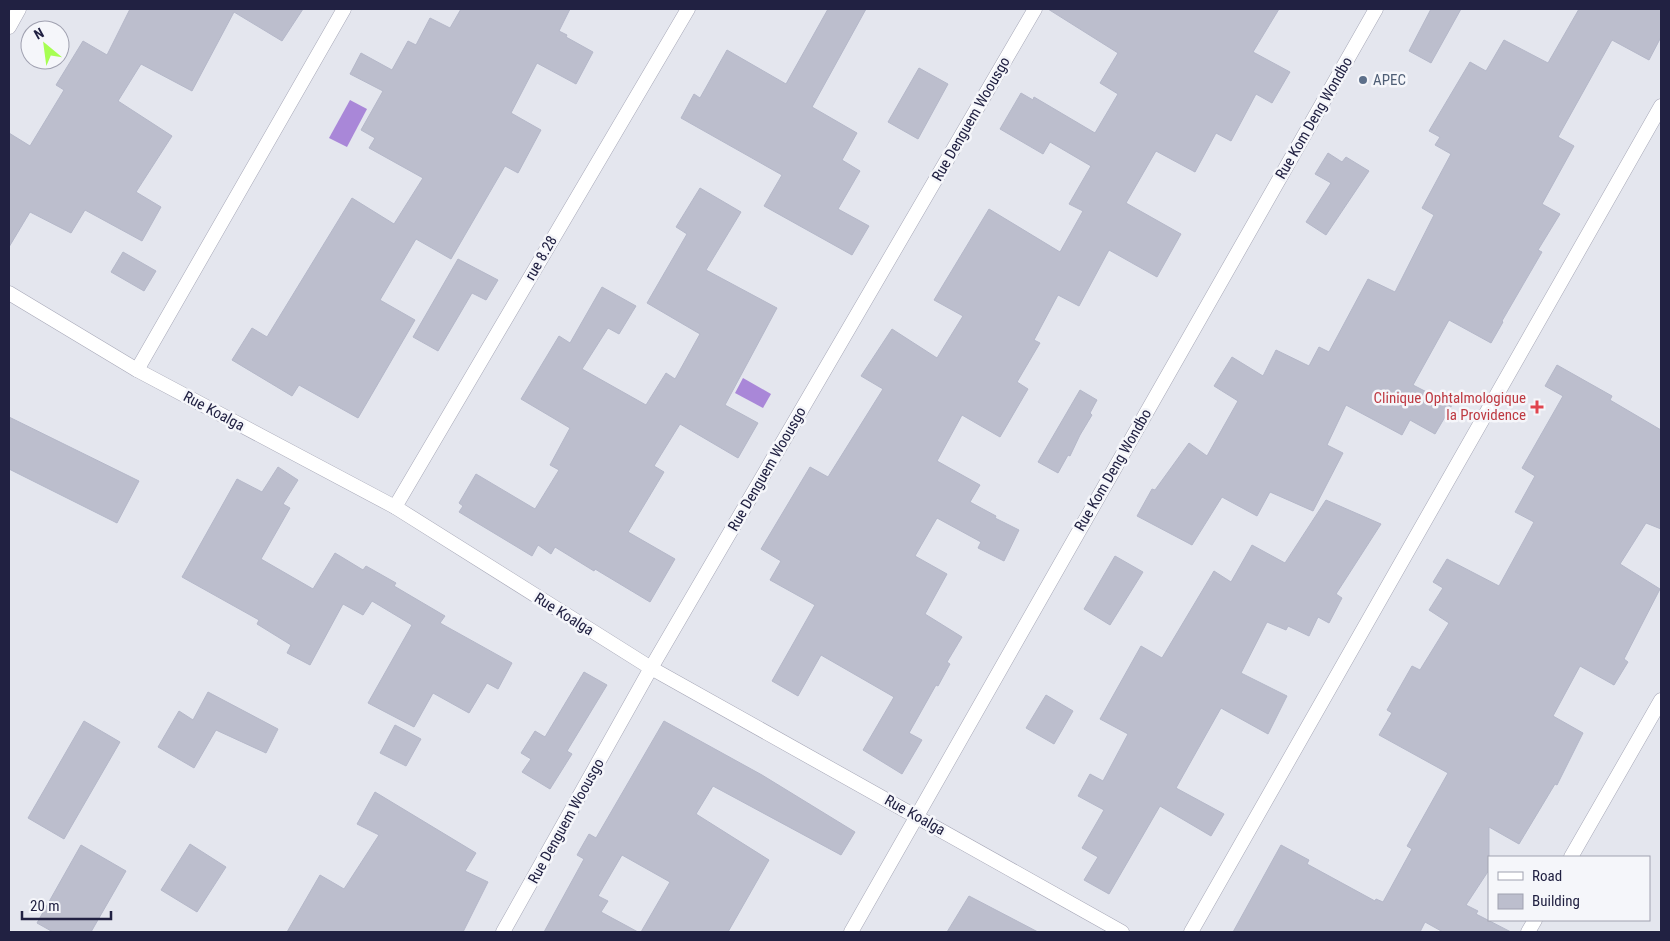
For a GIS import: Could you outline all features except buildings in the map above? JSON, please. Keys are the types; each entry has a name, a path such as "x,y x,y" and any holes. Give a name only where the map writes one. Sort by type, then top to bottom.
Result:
{"street":[{"path":"9,28 19,9"},
{"path":"136,370 344,9"},
{"name":"rue 8.28","path":"395,507 688,9"},
{"name":"Rue Denguem Woousgo","path":"503,932 651,668 1035,9"},
{"name":"Rue Kom Deng Wondbo","path":"851,932 1376,9"},
{"path":"1191,932 1661,106"},
{"name":"Rue Koalga","path":"9,293 136,370 395,507 651,668 1122,932"},
{"path":"1572,856 1661,700"},
{"path":"1528,932 1535,921"}],"shaded area":[{"path":"350,100 367,109 347,147 329,138"},
{"path":"743,378 771,394 763,408 735,393"}],"place":[{"name":"APEC","path":"1363,80"},
{"name":"Clinique Ophtalmologique la Providence","path":"1537,407"}]}
